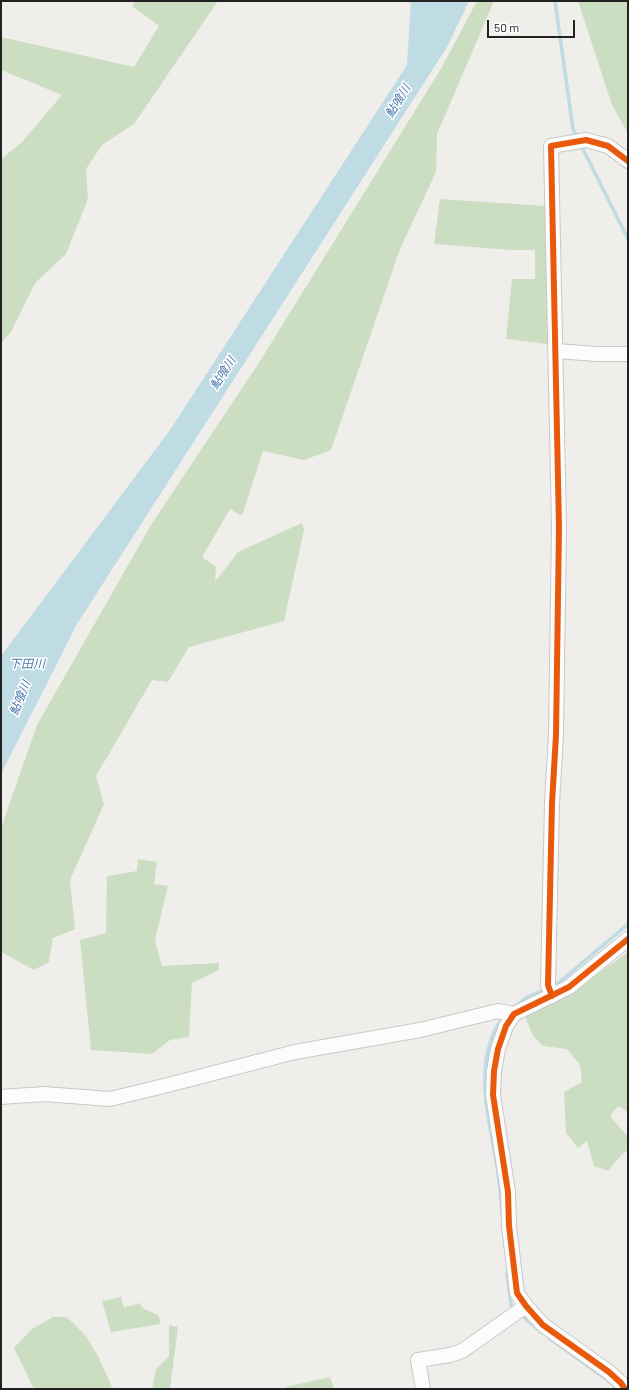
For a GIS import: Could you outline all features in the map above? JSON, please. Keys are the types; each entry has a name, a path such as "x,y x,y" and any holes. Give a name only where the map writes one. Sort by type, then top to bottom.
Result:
{"street":[{"path":"550,990 552,803 556,735 560,527 551,146 579,141 608,146 628,161"},
{"path":"556,351 597,354 628,354"},
{"path":"1,1097 44,1094 110,1099 295,1052 420,1030 498,1011 510,1013 550,990 569,987 628,939"},
{"path":"510,1013 498,1049 494,1071 493,1096 508,1192 509,1226 519,1310"},
{"path":"423,1389 418,1360 450,1355 462,1351 519,1310"},
{"path":"519,1310 543,1325 609,1372 625,1389"}],"green space":[{"path":"134,1 218,1 134,124 102,145 86,169 88,199 66,254 35,283 11,332 1,343 1,159 21,143 62,95 1,70 1,37 134,67 159,26 132,6"},
{"path":"477,1 494,1 437,134 436,172 400,249 331,450 304,460 263,451 242,516 230,509 202,557 216,567 215,582 238,552 302,523 304,530 284,621 189,647 168,682 152,680 96,776 104,804 70,880 75,929 53,938 49,962 34,970 1,952 1,828 37,725 151,525 260,361 442,67"},
{"path":"578,1 628,1 628,133 612,105"},
{"path":"440,199 546,206 547,344 506,339 512,279 535,279 535,250 512,250 434,244"},
{"path":"138,859 157,862 154,884 168,886 155,940 162,966 219,963 219,970 192,983 189,1037 170,1040 152,1054 91,1050 80,940 106,933 107,876 137,871"},
{"path":"628,952 628,1112 618,1106 610,1116 628,1137 628,1150 622,1154 608,1171 594,1166 587,1141 578,1148 566,1133 564,1092 582,1082 580,1065 567,1049 543,1046 533,1036 525,1016 572,993"},
{"path":"121,1297 124,1308 139,1303 144,1309 158,1315 161,1324 111,1332 102,1301"},
{"path":"53,1317 67,1317 85,1335 97,1354 113,1389 34,1389 14,1348 32,1329"},
{"path":"169,1325 178,1327 170,1389 152,1389 156,1369 169,1356"},
{"path":"330,1377 334,1389 287,1389 286,1387"}],"water":[{"name":"下田川","path":"411,1 469,1 447,47 77,624 1,774 1,656 170,430 407,65"}],"waterway":[{"path":"555,1 573,129 578,138"},
{"path":"581,145 628,239"},
{"path":"551,987 557,984 628,924"},
{"path":"512,1009 527,997 546,989"},
{"path":"502,1214 499,1179 487,1107 485,1073 491,1040 498,1024 505,1016"},
{"path":"507,1272 511,1305 515,1310"},
{"path":"520,1314 541,1332"},
{"path":"549,1338 613,1384 616,1389"}],"cycle path":[{"path":"552,996 548,985 552,803 556,735 559,527 551,146 586,140 608,146 628,161"},
{"path":"625,1389 609,1372 543,1325 526,1306 517,1293 509,1226 508,1192 493,1095 494,1071 498,1049 506,1026 514,1014 569,987 628,939"}],"water label":[{"name":"鮎喰川","path":"398,101"},
{"name":"鮎喰川","path":"223,373"},
{"name":"鮎喰川","path":"20,698"}]}
